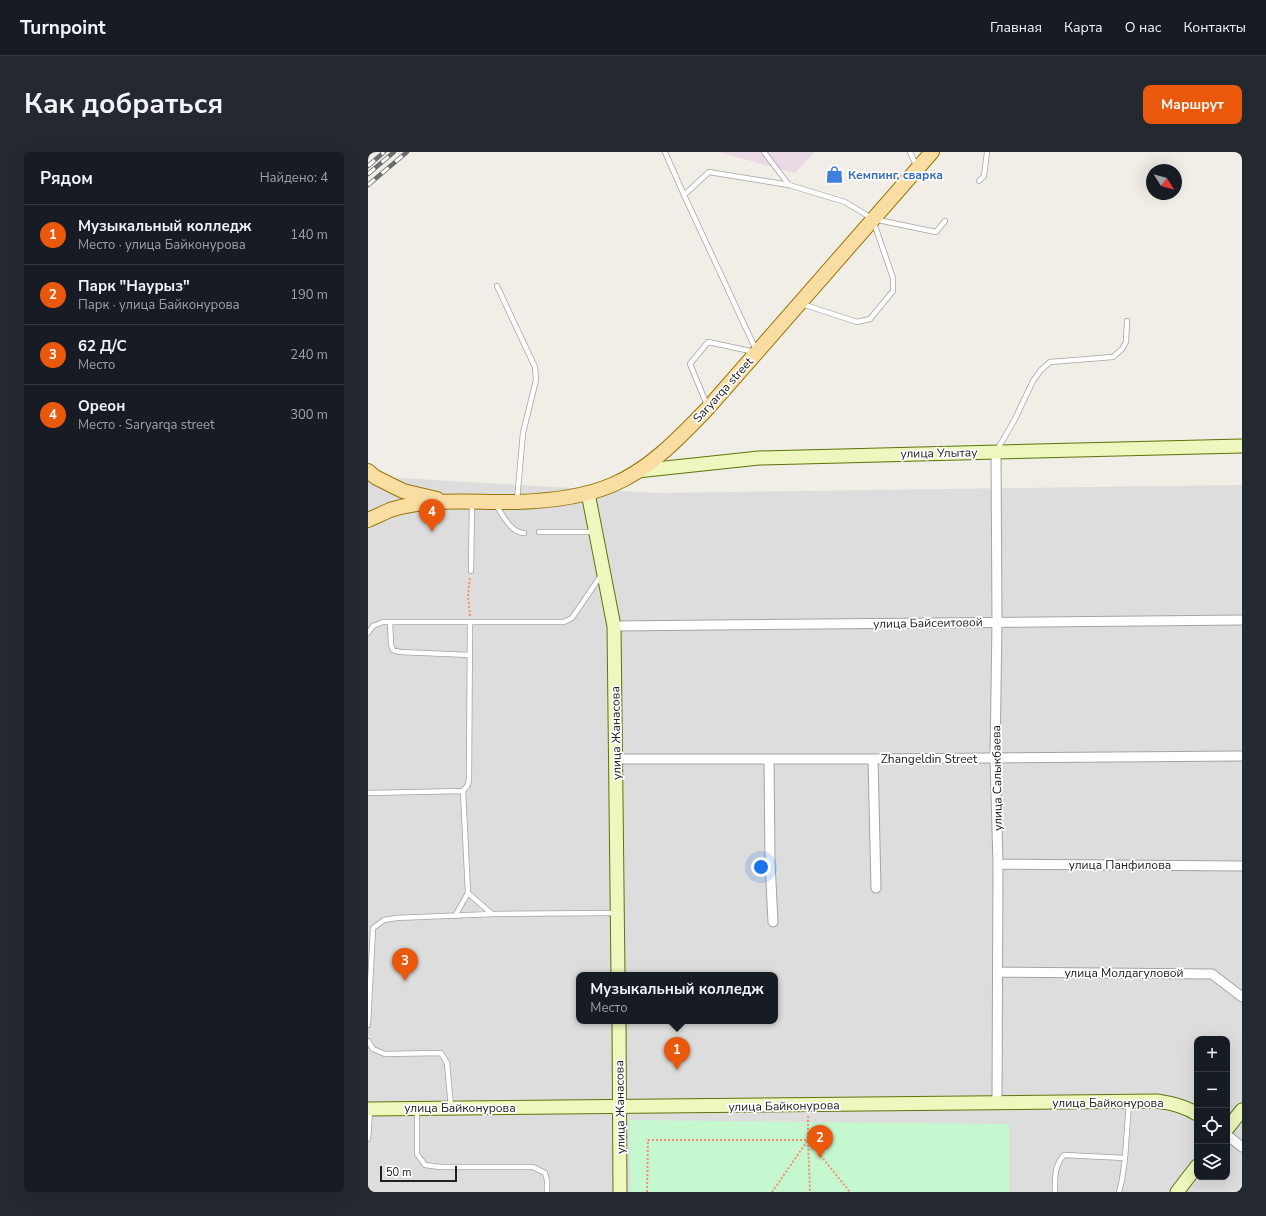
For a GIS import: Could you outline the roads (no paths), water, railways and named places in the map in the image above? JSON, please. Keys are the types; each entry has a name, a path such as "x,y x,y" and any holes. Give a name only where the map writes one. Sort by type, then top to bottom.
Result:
{"main road":[{"name":"Saryarqa street","path":"445,501 517,502 567,497 588,493 612,485 637,471 674,443 708,408 932,152"},
{"path":"368,471 375,477 403,491 445,501"},
{"path":"368,520 390,510 445,501"}],"street":[{"name":"улица Улытау","path":"637,471 759,458 1242,446"},
{"name":"улица Салыкбаева","path":"996,452 997,622 995,758 998,864 997,1104"},
{"name":"улица Жанасова","path":"588,493 614,626 618,972"},
{"name":"улица Байсеитовой","path":"614,626 1242,620"},
{"name":"Zhangeldin Street","path":"616,759 873,759 1242,756"},
{"path":"769,759 770,862 773,922"},
{"path":"873,759 876,888"},
{"name":"улица Панфилова","path":"998,864 1242,866"},
{"name":"улица Молдагуловой","path":"998,972 1212,974 1242,997"},
{"name":"улица Жанасова","path":"619,1024 620,1192"},
{"name":"улица Байконурова","path":"369,1109 620,1108 1157,1101 1182,1106 1194,1112"},
{"path":"1230,1124 1242,1110"},
{"path":"1230,1137 1242,1147"},
{"path":"1177,1192 1194,1170"}],"lane":[{"path":"665,152 757,352"},
{"path":"764,152 789,185"},
{"path":"910,152 918,168"},
{"path":"979,181 984,176 988,152"},
{"path":"684,195 709,172 789,185 845,202 873,219 936,232 945,221"},
{"path":"800,303 857,322 870,320 892,291 892,278 873,219"},
{"path":"497,286 535,367 536,380 523,433 517,502"},
{"path":"996,452 1041,370 1050,362 1113,357 1122,349 1126,342 1127,321"},
{"path":"708,408 690,364 708,342 757,352"},
{"path":"471,571 472,501"},
{"path":"494,502 510,525 520,533 524,532"},
{"path":"539,532 596,532"},
{"path":"368,633 373,626 383,622 564,622 572,618 604,571"},
{"path":"390,622 391,645 393,650 400,652 470,655"},
{"path":"368,793 462,791 468,785 470,622"},
{"path":"455,916 468,893 462,791"},
{"path":"468,893 492,914"},
{"path":"368,1025 374,928 384,920 396,918 492,914 618,914"},
{"path":"368,1041 373,1049 385,1054 440,1053 447,1063 451,1108"},
{"path":"1119,1192 1125,1158 1129,1102"},
{"path":"417,1108 417,1154 425,1164 440,1167 533,1167 545,1173 547,1180 547,1192"},
{"path":"368,1139 369,1109"},
{"path":"1055,1192 1056,1166 1064,1155 1125,1158"}],"railway":[{"path":"368,166 384,152"},
{"path":"368,174 394,152"},
{"path":"368,185 407,152"}],"place":[{"name":"Кемпинг, сварка","path":"835,175"},
{"name":"Ореон","path":"432,532"},
{"name":"62 Д/С","path":"405,981"},
{"name":"Музыкальный колледж","path":"677,1070"},
{"name":"Парк \"Наурыз\"","path":"820,1158"}]}
